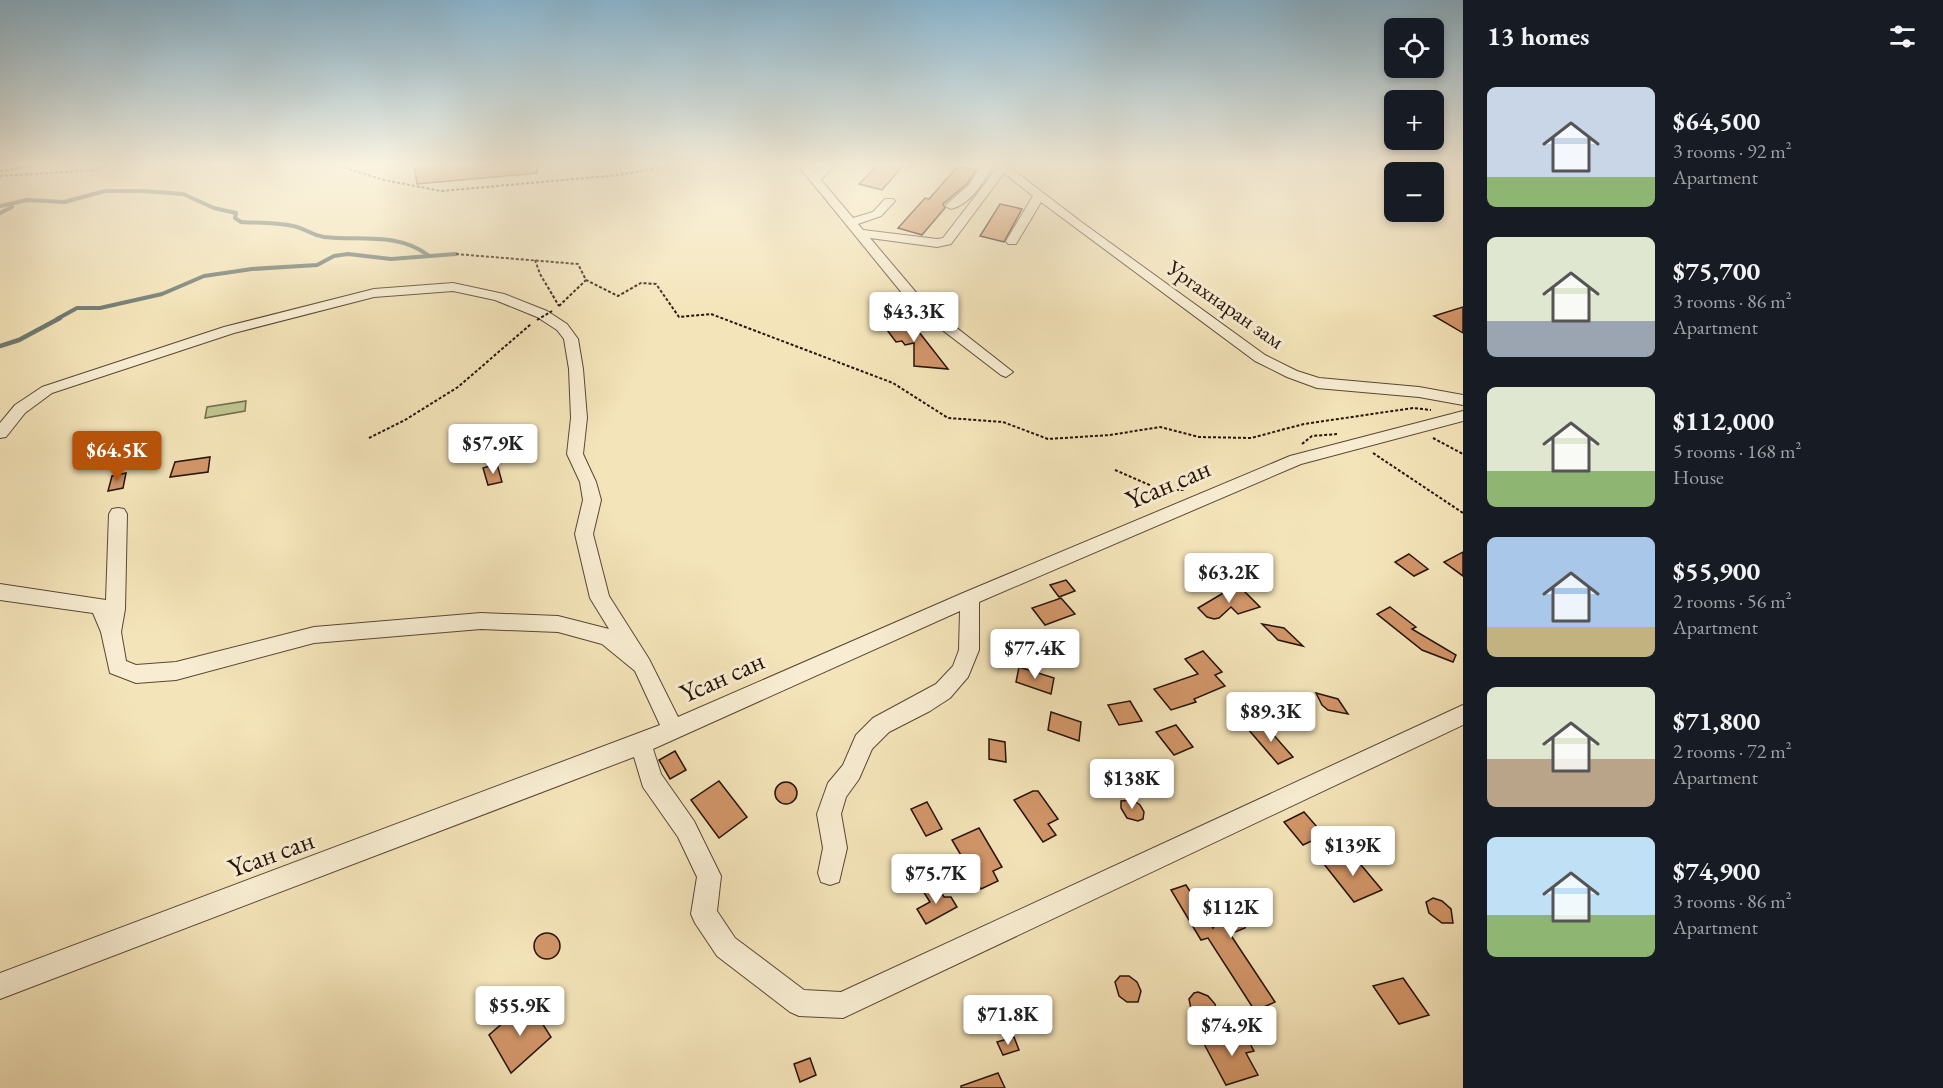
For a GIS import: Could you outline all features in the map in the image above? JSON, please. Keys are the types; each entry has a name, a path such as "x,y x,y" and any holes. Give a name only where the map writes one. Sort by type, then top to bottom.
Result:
{"street":[{"path":"843,214 920,306 1006,372"},
{"path":"855,228 877,214"},
{"path":"855,228 937,243 947,242 966,214"},
{"path":"1012,241 1028,214"},
{"name":"Ургахнаран зам","path":"1064,214 1260,358 1292,374 1317,383 1419,392 1463,400"},
{"path":"0,433 20,409 47,390 230,330 374,293 453,287 499,297 542,314 562,327 571,339 576,369 579,418 575,454 588,482 592,500 584,534 600,598 642,665 673,730"},
{"name":"Үсан сан","path":"0,986 641,744 970,598 1296,460 1463,416"},
{"path":"111,632 115,609 118,514"},
{"path":"0,592 99,606 111,632 117,667 136,674 176,671 314,635 481,621 558,624 608,637 642,665"},
{"path":"830,873 835,848 829,814 836,791 851,772 864,742 880,725 923,704 943,691 961,671 969,650 970,598"},
{"path":"641,744 646,754 651,779 686,829 709,876 705,914 726,947 799,1003 843,1005 890,981 1463,715"}],"path":[{"path":"456,254 578,264 586,280 618,296 641,283 656,284 678,317 711,314 893,383 948,418 1003,422 1047,439 1110,435 1160,428 1199,437 1251,438 1304,424 1413,408 1433,411"},
{"path":"536,260 540,274 559,306"},
{"path":"369,438 458,387 537,320 559,306 586,280"},
{"path":"1416,429 1463,454"},
{"path":"1359,444 1463,513"},
{"path":"1115,470 1161,490 1226,490"}],"green space":[{"path":"246,401 245,411 205,418 207,407"}],"building":[{"path":"911,214 940,214 922,235 898,228"},
{"path":"994,214 1019,214 1004,242 980,236"},
{"path":"1463,307 1463,333 1434,316"},
{"path":"907,317 948,369 914,366 914,343 905,345 902,341 896,342 881,322"},
{"path":"210,457 208,472 170,477 175,462"},
{"path":"497,464 502,482 488,485 483,468"},
{"path":"126,473 123,488 108,491 112,476"},
{"path":"1463,552 1463,576 1444,562"},
{"path":"1409,554 1428,569 1414,576 1395,562"},
{"path":"1066,580 1075,591 1059,597 1050,585"},
{"path":"1240,587 1260,607 1238,614 1231,607 1219,618 1214,619 1207,617 1198,608 1225,592"},
{"path":"1061,598 1075,614 1045,625 1032,608"},
{"path":"1390,607 1416,627 1412,629 1456,655 1453,662 1422,650 1377,614"},
{"path":"1262,624 1284,628 1303,646 1278,640"},
{"path":"1203,651 1222,672 1215,675 1225,686 1194,699 1196,702 1171,710 1154,689 1198,674 1185,659"},
{"path":"1019,667 1054,678 1051,694 1016,682"},
{"path":"1316,693 1338,699 1348,714 1328,710 1322,705"},
{"path":"1130,701 1142,721 1119,725 1108,705"},
{"path":"1051,712 1081,722 1079,741 1048,730"},
{"path":"1263,723 1293,757 1278,764 1248,729"},
{"path":"1176,725 1193,747 1174,755 1156,732"},
{"path":"989,739 1005,742 1006,762 989,759"},
{"path":"675,751 686,770 670,779 659,760"},
{"path":"1095,769 1102,769 1109,774 1113,780 1111,789 1100,788 1093,784 1091,773"},
{"path":"719,781 747,817 719,838 691,800"},
{"path":"786,782 794,785 797,793 794,801 786,804 778,801 775,793 778,785"},
{"path":"1038,791 1058,819 1048,824 1056,835 1043,842 1014,800"},
{"path":"1133,800 1144,812 1143,819 1138,821 1127,818 1121,808 1121,801"},
{"path":"927,802 942,829 926,836 911,809"},
{"path":"1304,812 1324,835 1303,845 1284,822"},
{"path":"979,828 1002,867 993,871 998,881 981,889 952,840"},
{"path":"1351,853 1382,890 1354,902 1324,864"},
{"path":"936,884 944,897 951,897 957,907 926,924 917,909 930,902 923,891"},
{"path":"1186,885 1213,928 1227,905 1246,907 1246,894 1250,889 1258,889 1266,895 1271,903 1270,912 1262,914 1252,911 1245,928 1230,934 1275,1002 1255,1011 1208,938 1201,940 1171,890"},
{"path":"1433,898 1442,901 1451,909 1453,923 1442,923 1429,913 1426,902"},
{"path":"547,933 556,937 560,946 556,955 547,959 538,955 534,946 538,937"},
{"path":"1120,976 1129,976 1137,982 1141,991 1138,1002 1127,1002 1119,996 1115,982"},
{"path":"1403,978 1429,1015 1399,1024 1373,986"},
{"path":"1198,992 1208,996 1215,1004 1217,1013 1214,1027 1198,1018 1191,1009 1189,999"},
{"path":"528,1001 551,1037 511,1073 489,1035"},
{"path":"1242,1029 1254,1051 1246,1053 1258,1075 1226,1085 1203,1042"},
{"path":"1014,1037 1019,1050 1003,1055 997,1042"},
{"path":"810,1058 816,1075 800,1082 794,1064"},
{"path":"998,1073 1005,1088 961,1088 961,1086"}],"waterway":[{"path":"236,214 235,218 241,222 287,225 324,237 391,240 416,248 428,255"},
{"path":"57,319 77,308 100,308 162,294 204,276 252,269 317,265 334,256 348,254 391,259 456,254"},
{"path":"0,346 19,340 60,318"}]}
